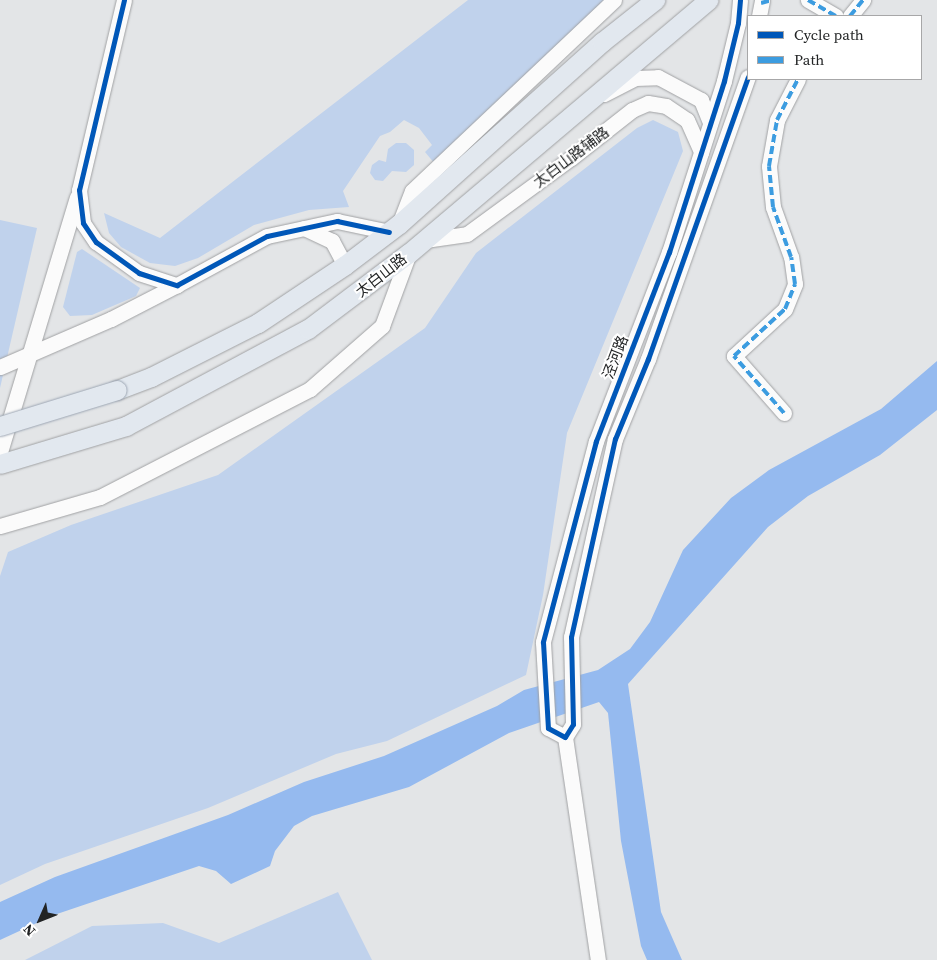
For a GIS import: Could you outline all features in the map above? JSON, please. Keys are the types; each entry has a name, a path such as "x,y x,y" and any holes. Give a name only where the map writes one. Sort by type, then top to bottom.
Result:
{"main road":[{"name":"太白山路","path":"0,426 117,390 152,377 258,323 345,265 394,228 602,42 655,0"},
{"name":"太白山路","path":"0,464 126,426 308,329 409,254 708,0"}],"street":[{"path":"0,452 32,353 79,190 124,0"},
{"path":"0,367 111,319 267,236 337,221 394,228 412,191 614,0"},
{"name":"泾河路","path":"740,0 738,23 724,81 709,120 701,152 669,252 596,441 543,642 548,728 565,737 573,724 571,637 615,440 648,359 747,79"},
{"path":"808,0 834,15"},
{"path":"851,15 863,0"},
{"path":"592,100 635,78 658,78 701,100 709,120"},
{"path":"784,413 734,356 785,309 795,284 791,257 773,207 769,166 776,120 797,80"},
{"name":"太白山路辅路","path":"425,240 467,234 571,158 632,110 648,103 666,106 687,120 701,152"},
{"path":"79,190 83,223 96,242 139,273 177,285"},
{"path":"304,228 332,241 345,265"},
{"path":"0,526 100,497 310,389 382,326 409,254"},
{"path":"565,737 598,960"}],"shaded area":[{"path":"468,0 610,0 435,164 425,152 432,145 419,128 404,120 390,132 380,136 343,191 349,207 309,210 254,225 198,258 175,266 150,263 121,247 109,233 104,213 160,238"},
{"path":"653,120 678,132 683,151 567,433 543,595 526,675 387,741 336,754 208,808 45,864 0,885 0,576 8,552 71,525 218,475 425,328 476,253 637,128"},
{"path":"396,143 406,143 414,150 414,165 406,172 392,171 383,181 375,180 370,173 372,165 379,160 386,162 388,149"},
{"path":"0,220 37,228 0,388"},
{"path":"82,249 140,288 136,296 92,315 70,316 63,307 77,252"},
{"path":"338,892 372,960 25,960 92,926 163,923 219,943"}],"water":[{"path":"937,361 937,410 880,455 808,496 768,527 628,684 661,912 682,960 647,960 641,946 621,841 608,713 599,702 509,733 409,787 312,816 294,826 275,851 270,866 231,884 216,871 199,866 54,915 0,940 0,902 55,877 228,815 304,782 384,756 497,706 524,690 598,670 630,649 650,622 683,550 731,498 769,470 881,409"}],"marked path":[{"path":"761,3 772,0"},
{"path":"808,0 834,15"},
{"path":"851,15 863,0"},
{"path":"784,413 734,356 785,309 795,284 791,257 773,207 769,166 777,120 797,80"}],"cycle path":[{"path":"124,0 79,190 83,223 96,242 139,273 177,285 267,236 337,221 389,232"},
{"path":"740,0 738,23 724,81 669,252 596,441 543,642 548,728 565,737 573,724 571,637 615,439 648,359 747,80"}]}
